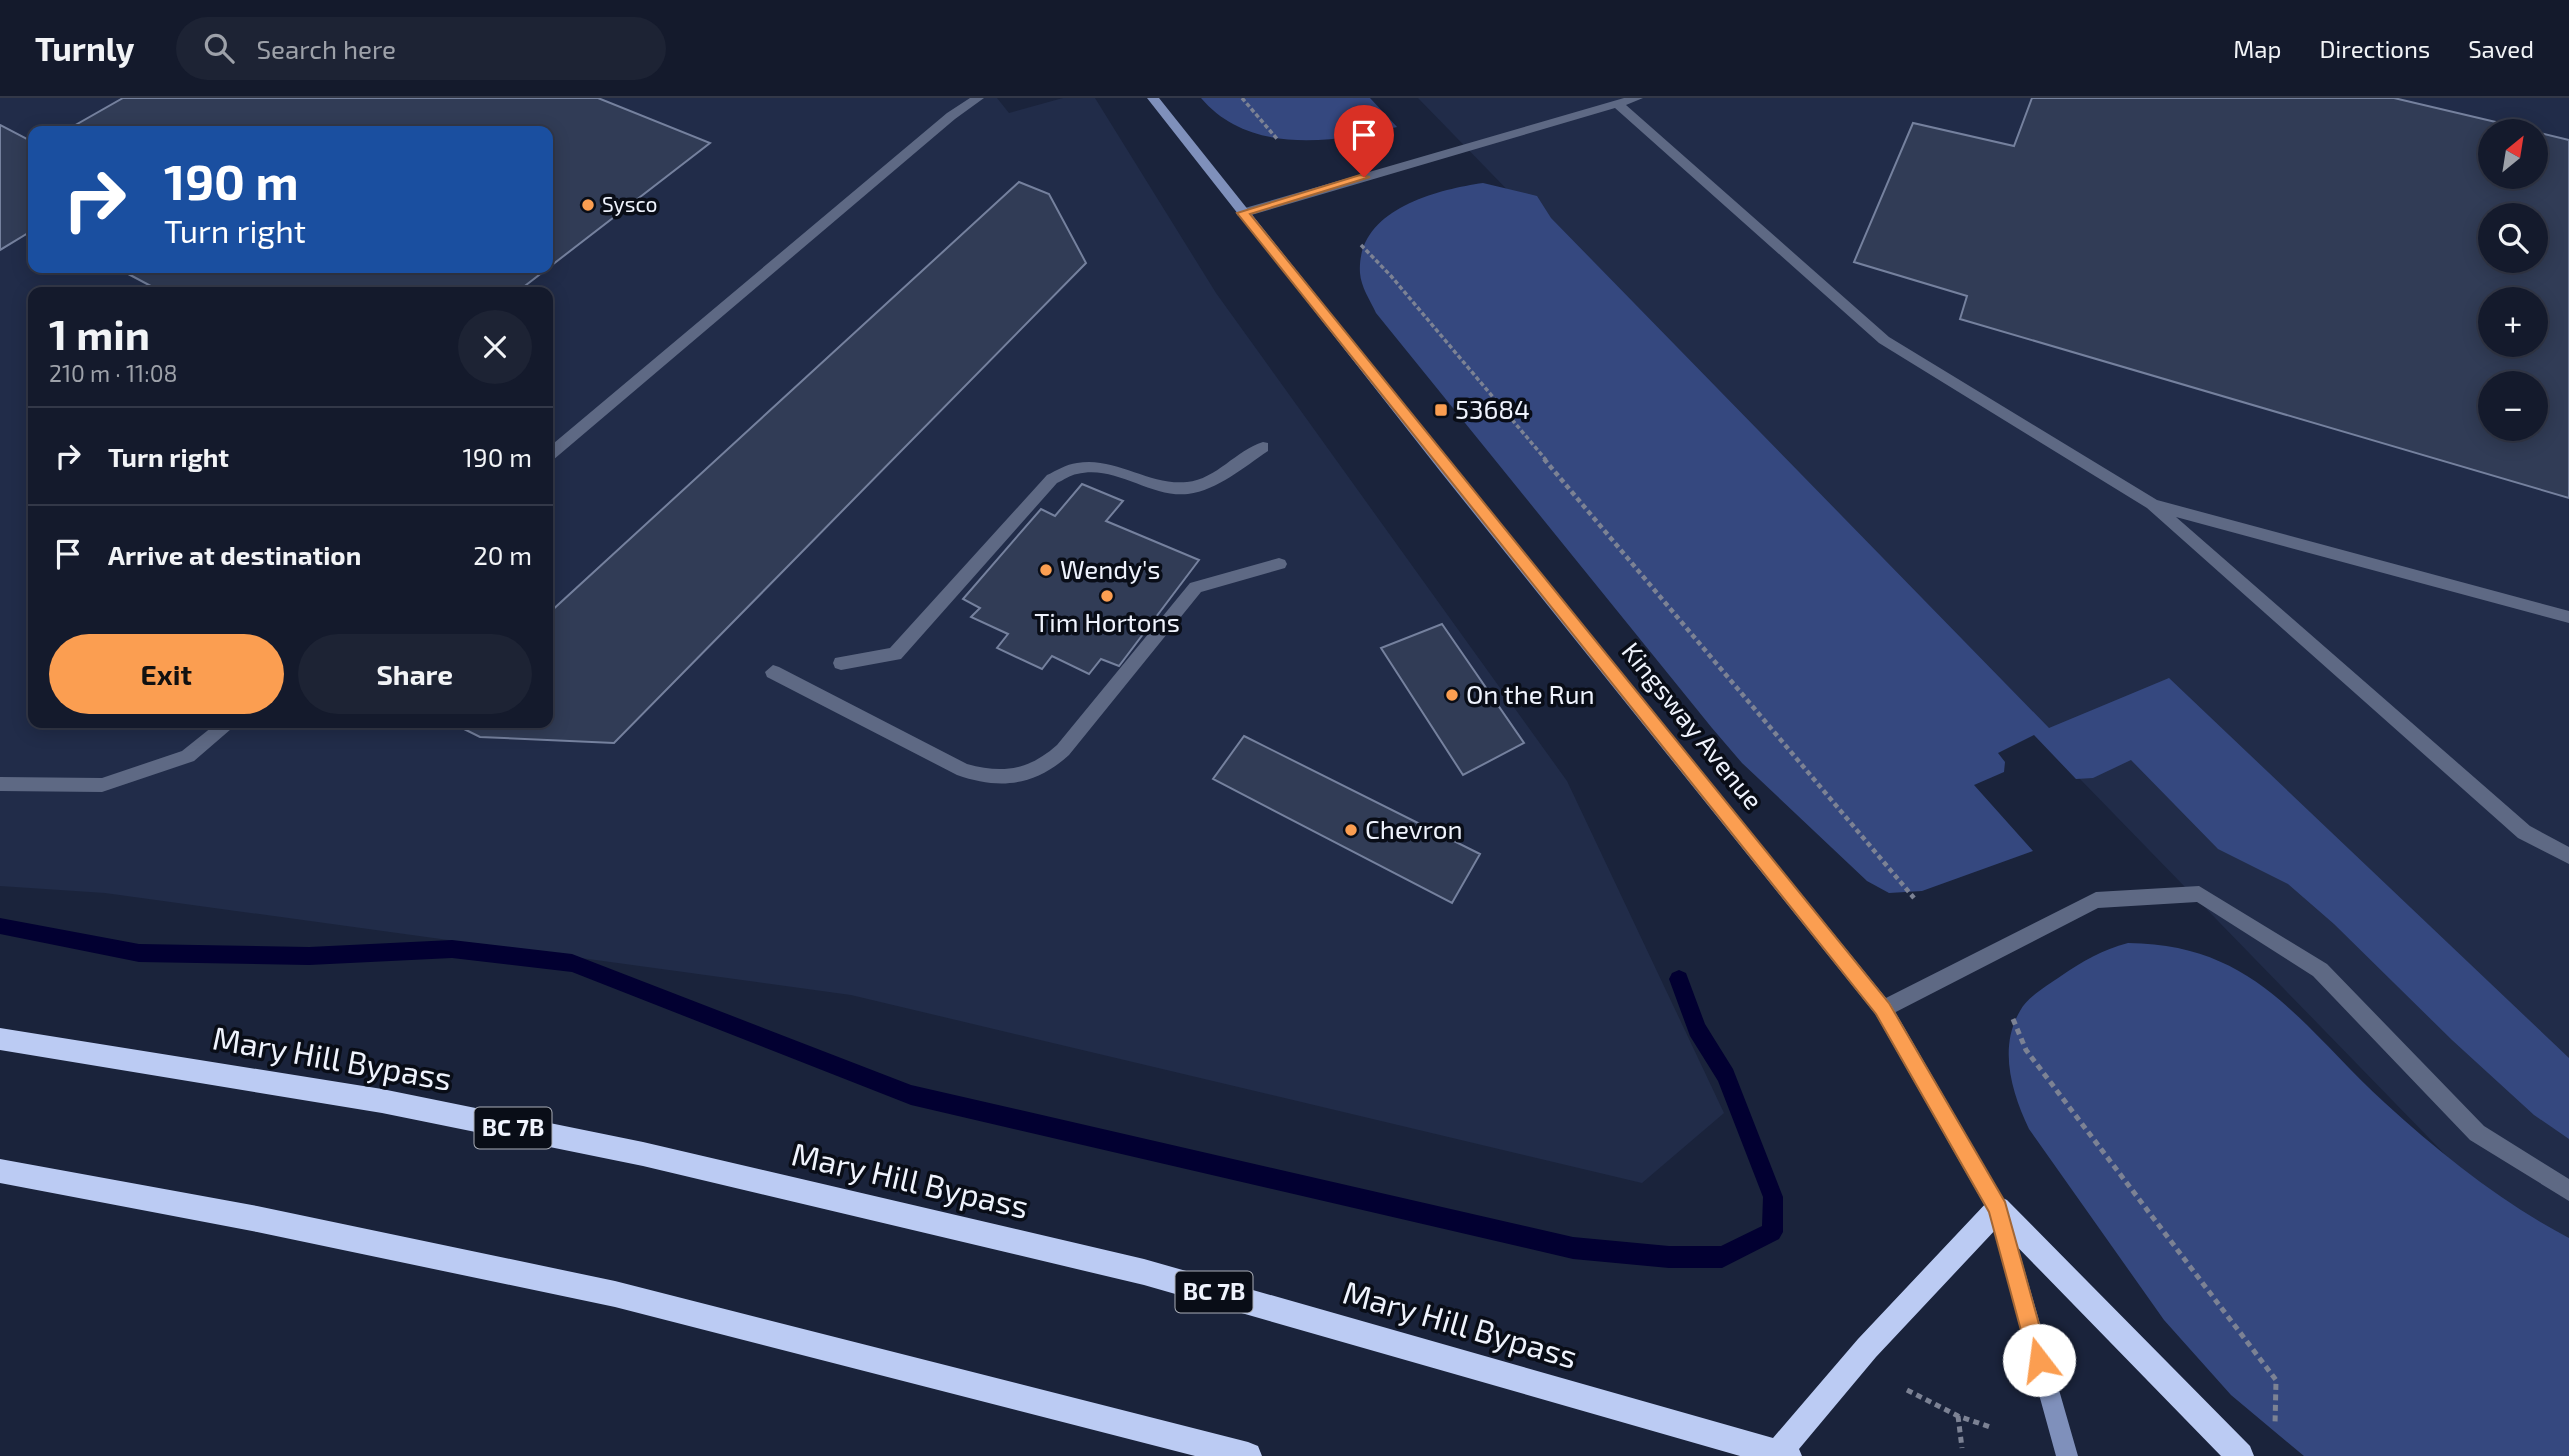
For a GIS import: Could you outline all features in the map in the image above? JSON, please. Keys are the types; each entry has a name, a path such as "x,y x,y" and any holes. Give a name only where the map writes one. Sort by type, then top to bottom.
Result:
{"highway":[{"name":"Mary Hill Bypass","path":"0,1039 382,1101 684,1164 1144,1272 1783,1454"},
{"path":"0,1171 257,1219 615,1294 1248,1456"},
{"path":"1783,1454 1867,1348 1998,1209 2241,1456"}],"main road":[{"name":"Kingsway Avenue","path":"1153,98 1242,213 1883,1009 1998,1209 2067,1456"}],"lane":[{"path":"553,452 919,143 978,98"},
{"path":"1242,213 1637,98"},
{"path":"1617,104 1884,340 2152,504 2524,832 2569,856"},
{"path":"841,663 895,654 1052,479 1076,468 1112,469 1149,482 1187,488 1214,479 1263,447"},
{"path":"2152,504 2569,617"},
{"path":"773,672 963,770 985,777 1006,779 1046,767 1063,750 1196,587 1279,564"},
{"path":"0,784 102,785 188,756 223,728"},
{"path":"1883,1009 2096,900 2199,894 2320,970 2477,1133 2569,1191"}],"path":[{"path":"1242,98 1278,140"},
{"path":"1361,245 1391,276 1914,898"},
{"path":"2012,1019 2026,1050 2276,1380 2273,1436"},
{"path":"1908,1390 1958,1416 1990,1427"},
{"path":"1958,1416 1962,1448"}],"shaded area":[{"path":"0,98 997,98 1009,113 1063,98 1095,98 1216,293 1567,781 1724,1113 1642,1183 851,995 105,893 0,886"},
{"path":"1201,98 1370,98 1397,127 1347,137 1293,140 1243,129 1221,116"},
{"path":"1418,98 2569,98 2569,1282"},
{"path":"1483,183 1537,196 1551,218 2049,728 2169,678 2569,1058 2569,1139 2534,1115 2452,1040 2334,924 2288,884 2218,849 2131,760 2093,778 2076,779 2034,735 1998,753 2005,762 2004,772 1974,785 2033,851 1922,891 1889,893 1867,881 1742,763 1376,313 1360,273 1362,251 1371,233 1402,207 1422,198"},
{"path":"2128,943 2172,947 2210,957 2243,973 2273,994 2300,1018 2385,1103 2450,1159 2520,1209 2569,1238 2569,1456 2304,1456 2231,1395 2164,1320 2029,1129 2017,1101 2010,1070 2013,1025 2028,1001 2044,987 2085,961"}],"building":[{"name":"Sysco","path":"123,98 598,98 710,143 553,264 553,126 74,126"},
{"path":"2032,98 2394,98 2483,119 2478,119 2478,189 2548,189 2548,135 2569,140 2569,498 1960,319 1967,296 1854,262 1913,123 2014,146"},
{"path":"0,125 28,139 28,233 0,250"},
{"path":"1019,182 1049,194 1086,263 614,743 480,737 462,728 553,728 553,609"},
{"name":"Sysco","path":"126,273 542,273 523,287 153,287"},
{"path":"1082,484 1123,501 1106,521 1199,560 1119,666 1101,659 1089,674 1052,656 1042,669 997,648 1008,634 971,617 980,608 963,599 1041,509 1055,516"},
{"name":"On the Run","path":"1442,624 1524,743 1463,775 1381,648"},
{"path":"1244,736 1480,854 1452,903 1213,779"}],"waterway":[{"path":"0,926 139,953 309,956 452,949 572,963 911,1095 1573,1248 1669,1257 1722,1257 1772,1232 1773,1197 1726,1076 1697,1029 1679,979"}],"place":[{"name":"Sysco","path":"588,205"},
{"name":"53684","path":"1441,410"},
{"name":"Wendy's","path":"1046,570"},
{"name":"Tim Hortons","path":"1107,596"},
{"name":"On the Run","path":"1452,695"},
{"name":"Chevron","path":"1351,830"}],"route":[{"path":"1364,177 1242,213 1883,1009 1998,1209 2039,1360"}]}
